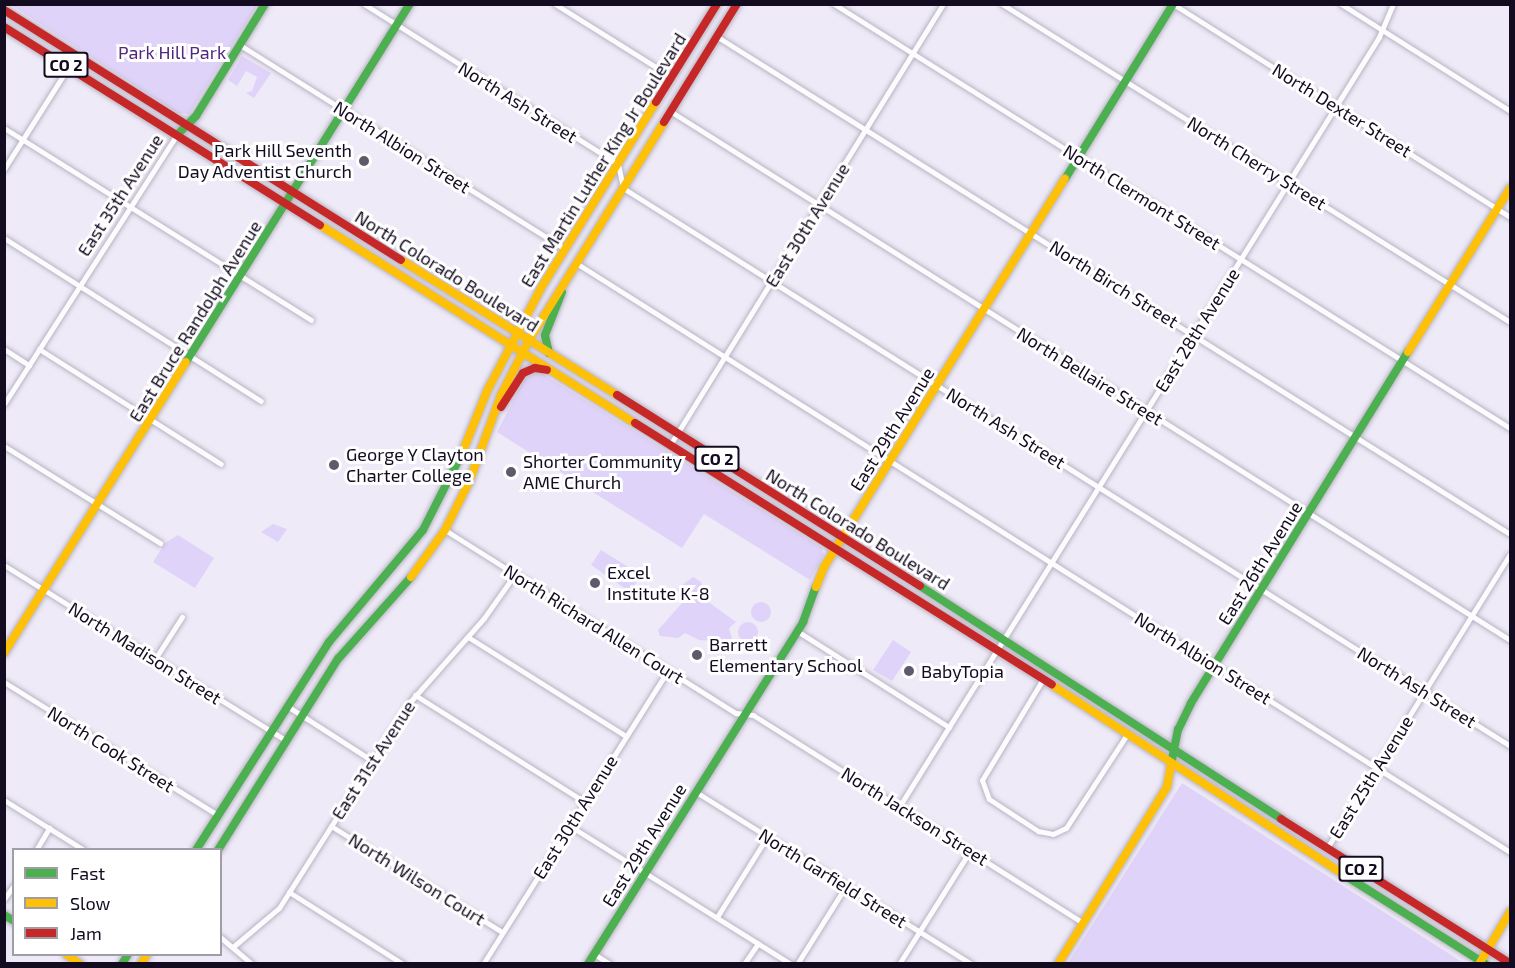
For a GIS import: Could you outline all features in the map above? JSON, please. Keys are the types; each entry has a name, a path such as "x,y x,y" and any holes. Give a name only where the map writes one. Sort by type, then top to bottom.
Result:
{"main road":[{"name":"East 35th Avenue","path":"177,135 188,125 265,4"},
{"name":"East Bruce Randolph Avenue","path":"4,653 410,4"},
{"name":"East Martin Luther King Jr Boulevard","path":"197,848 335,633 398,564 423,530 454,472 483,399 517,333 565,249 717,4"},
{"name":"East Martin Luther King Jr Boulevard","path":"219,848 353,639 409,579 445,530 469,482 487,432 529,340 736,4"},
{"name":"East 29th Avenue","path":"588,963 744,714 800,633 817,581 842,537 893,464 937,385 1173,4"},
{"name":"North Colorado Boulevard","path":"4,10 1005,639 1327,848 1510,963"},
{"name":"North Colorado Boulevard","path":"4,27 1128,733 1480,963"},
{"name":"East 26th Avenue","path":"1058,963 1167,787 1182,719 1510,188"},
{"path":"549,353 546,335 569,274"},
{"path":"487,432 523,373 535,368 553,371"},
{"path":"1480,963 1510,912"}],"street":[{"name":"North Ash Street","path":"364,4 618,164"},
{"path":"555,4 672,77"},
{"name":"North Clermont Street","path":"834,4 1510,428"},
{"name":"East 30th Avenue","path":"670,445 944,4"},
{"name":"North Cherry Street","path":"1002,4 1510,322"},
{"name":"North Dexter Street","path":"1173,4 1510,217"},
{"path":"1341,4 1510,111"},
{"name":"East 28th Avenue","path":"900,807 1336,106 1381,30 1393,4"},
{"name":"North Birch Street","path":"716,36 1510,534"},
{"name":"North Albion Street","path":"240,45 565,249"},
{"path":"4,169 76,55"},
{"name":"North Bellaire Street","path":"670,111 1510,640"},
{"path":"4,128 311,320"},
{"name":"East 35th Avenue","path":"4,404 177,135"},
{"path":"618,164 623,188"},
{"name":"North Ash Street","path":"623,188 1510,746"},
{"path":"4,238 192,354 261,401"},
{"name":"North Albion Street","path":"576,264 1510,852"},
{"path":"39,349 221,464"},
{"path":"4,350 29,365"},
{"path":"4,446 160,543"},
{"name":"North Richard Allen Court","path":"445,530 736,713 744,714"},
{"name":"East 25th Avenue","path":"1327,848 1510,554"},
{"name":"North Madison Street","path":"4,564 286,741"},
{"name":"East 31st Avenue","path":"234,946 271,917 290,892 371,760 415,695 468,637 515,574"},
{"path":"155,659 182,617"},
{"path":"800,633 950,727"},
{"path":"468,637 626,736"},
{"name":"East 30th Avenue","path":"483,963 668,670"},
{"path":"1042,679 982,780 989,799 1038,831 1053,834 1066,828 1128,733"},
{"name":"North Cook Street","path":"4,682 218,815"},
{"path":"415,695 585,802"},
{"path":"287,706 371,760"},
{"name":"North Jackson Street","path":"744,714 753,715 1083,923"},
{"name":"North Garfield Street","path":"696,792 971,963"},
{"path":"4,800 82,848"},
{"name":"North Wilson Court","path":"332,826 502,932"},
{"path":"570,826 791,963"},
{"path":"37,848 49,828"},
{"path":"717,917 767,837"},
{"path":"899,963 970,851"},
{"path":"796,963 846,886"},
{"path":"290,892 403,963"},
{"path":"222,938 252,963"},
{"path":"744,963 758,943"},
{"path":"594,954 610,963"}],"green space":[{"name":"Park Hill Park","path":"11,5 257,5 189,114 178,113"},
{"path":"242,56 271,73 254,98 246,93 252,91 257,77 246,71 237,86 228,80"},
{"path":"538,371 822,548 824,555 810,580 704,514 682,548 497,432 524,380"},
{"path":"273,524 287,529 278,542 261,532"},
{"path":"178,535 214,558 195,588 153,562 165,543"},
{"path":"601,550 641,575 630,592 591,565"},
{"path":"693,577 701,582 707,601 736,622 729,628 733,642 699,640 685,633 678,638 660,636 658,630 683,602 677,589"},
{"path":"761,602 768,605 771,612 768,619 761,622 754,619 751,612 754,605"},
{"path":"748,622 755,625 758,632 755,639 748,642 741,639 738,632 741,625"},
{"name":"BabyTopia","path":"893,640 911,652 892,681 873,670"},
{"path":"712,642 726,643 728,652 710,652"},
{"path":"1182,783 1462,962 1068,963"}],"traffic: fast":[{"path":"177,135 196,116 265,4"},
{"path":"186,362 410,4"},
{"path":"1065,179 1173,4"},
{"path":"549,353 545,335 562,292"},
{"path":"1171,765 1178,730 1191,703 1408,352"},
{"path":"197,848 329,642 423,530 462,453"},
{"path":"219,848 338,659 411,577"},
{"path":"920,586 1281,819"},
{"path":"588,964 803,622 816,587"},
{"path":"1346,876 1485,964"},
{"path":"4,915 12,920"},
{"path":"122,964 127,956"}],"traffic: slow":[{"path":"462,453 487,391 541,288 656,102"},
{"path":"411,577 445,530 469,482 501,395 529,340 664,122"},
{"path":"816,587 824,567 1065,179"},
{"path":"1408,352 1510,188"},
{"path":"320,225 635,423"},
{"path":"401,260 617,395"},
{"path":"4,653 186,362"},
{"path":"1052,685 1346,876"},
{"path":"1058,964 1167,787 1171,765"},
{"path":"1479,964 1510,912"},
{"path":"69,956 80,964"},
{"path":"141,964 146,956"}],"traffic: jam":[{"path":"656,102 717,4"},
{"path":"664,122 737,4"},
{"path":"4,10 401,260"},
{"path":"4,27 320,225"},
{"path":"501,407 523,373 535,368 547,370"},
{"path":"617,395 920,586"},
{"path":"635,423 1052,685"},
{"path":"1281,819 1510,963"}],"place":[{"name":"Park Hill Seventh Day Adventist Church","path":"364,161"},
{"name":"George Y Clayton Charter College","path":"334,465"},
{"name":"Shorter Community AME Church","path":"511,472"},
{"name":"Excel Institute K-8","path":"595,583"},
{"name":"Barrett Elementary School","path":"697,655"},
{"name":"BabyTopia","path":"909,671"}]}
